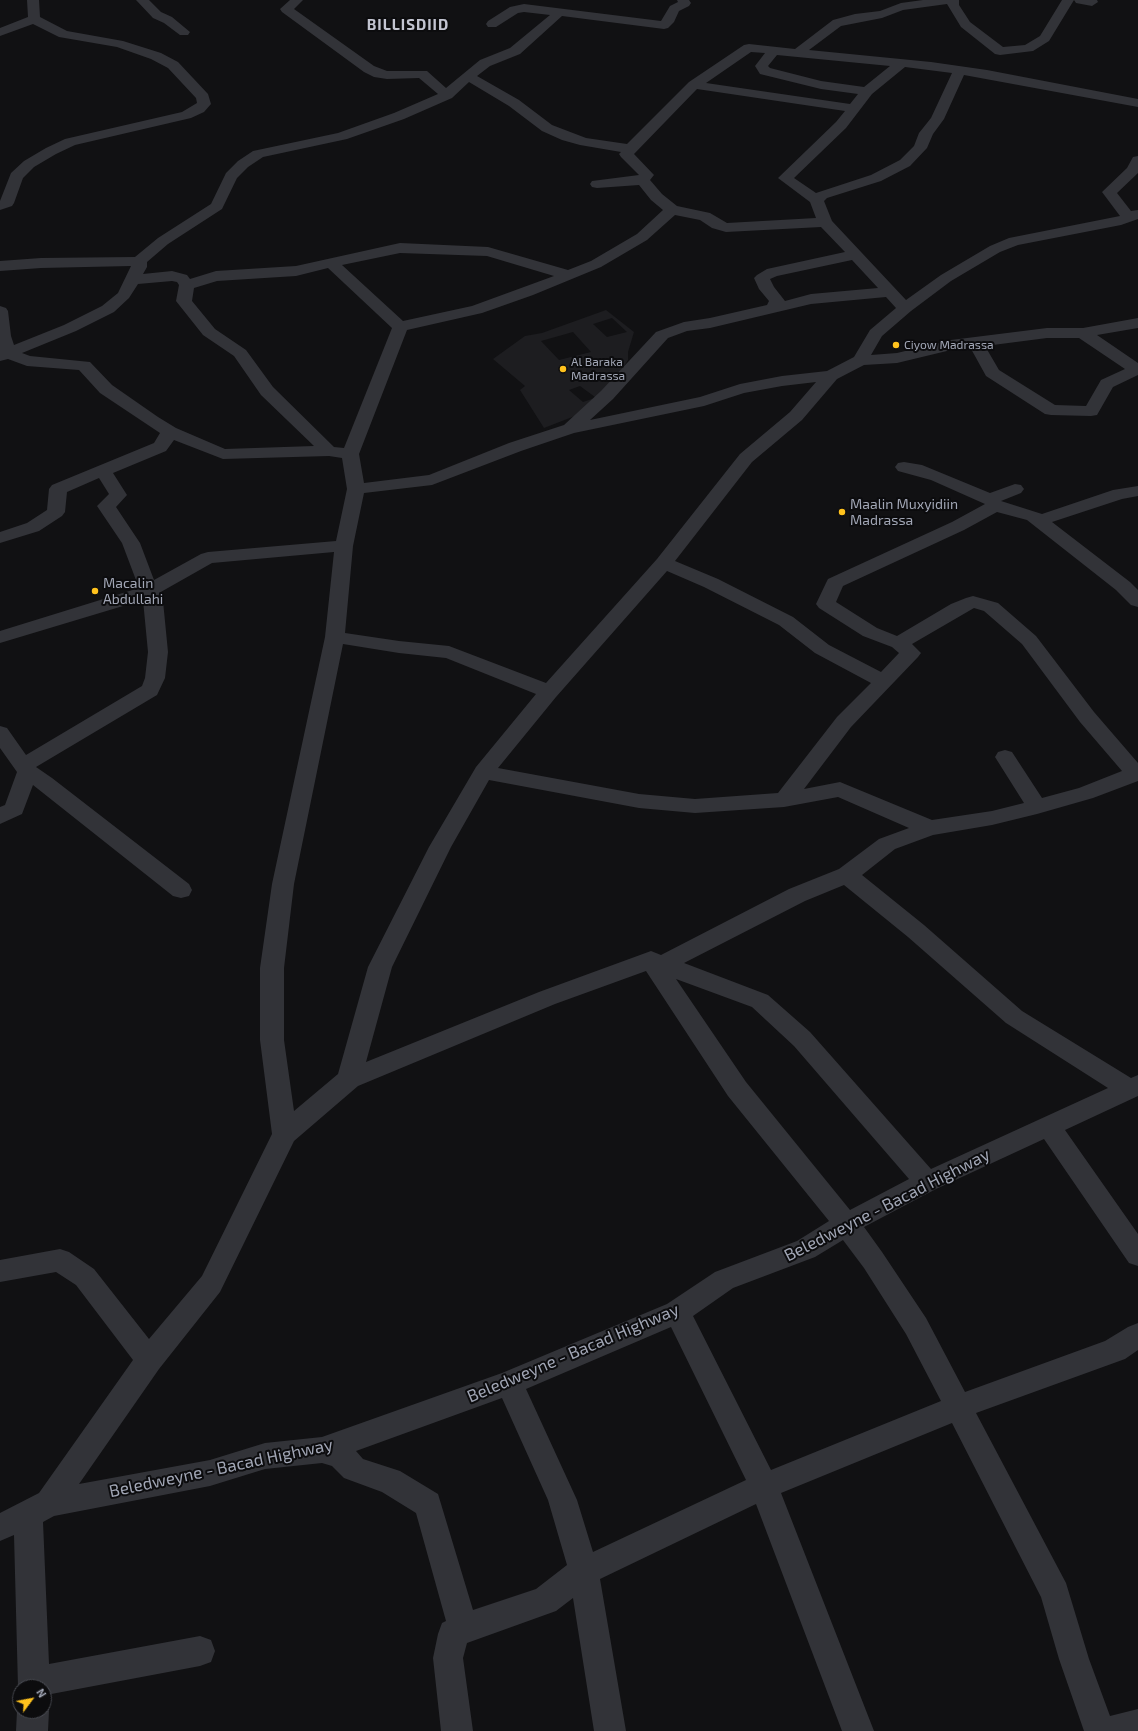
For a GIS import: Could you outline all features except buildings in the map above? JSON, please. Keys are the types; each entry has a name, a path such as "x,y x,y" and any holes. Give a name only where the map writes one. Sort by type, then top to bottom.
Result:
{"street":[{"path":"33,0 34,19"},
{"path":"142,0 157,16 168,20 184,32"},
{"path":"304,0 296,0 286,9 369,69 379,74 387,75 422,74 447,95"},
{"path":"799,52 837,23 855,18 882,14 905,6 947,0"},
{"path":"953,0 953,5 965,24 1000,51 1028,48 1045,38 1068,0"},
{"path":"492,24 517,8 558,6 664,24 670,20 674,9 686,1"},
{"path":"0,266 41,263 84,264 139,261 163,241 217,206 231,176 243,164 258,154 342,136 399,116 447,95 485,63 519,48 558,6"},
{"path":"0,32 34,19 63,34 119,44 156,56 174,65 203,96 204,104 199,109 186,115 70,142 51,151 29,164 16,176 7,203 0,206"},
{"path":"598,184 642,180 647,175 626,154 630,149 694,85 749,48 902,63 987,74 1138,103"},
{"path":"774,50 760,66 765,71 821,85 867,91"},
{"path":"987,74 989,66 1001,58 1000,51"},
{"path":"902,63 867,91 841,125 791,174 785,178 816,200 825,222 905,308"},
{"path":"816,200 822,195 876,178 905,163 920,148 926,133 936,119 959,71"},
{"path":"468,76 514,103 547,128 567,137 585,142 630,149"},
{"path":"694,85 853,108"},
{"path":"860,360 876,333 905,308 946,278 995,249 1014,241 1121,221 1133,215 1109,192 1133,170 1138,160"},
{"path":"642,180 650,187 656,197 672,210 705,216 717,225 726,228 825,222"},
{"path":"400,327 476,310 521,295 569,276 596,264 642,237 672,210"},
{"path":"187,285 216,276 296,271 400,248 427,248 488,252 569,276"},
{"path":"774,308 777,300 767,289 762,278 772,272 855,255"},
{"path":"4,355 70,328 108,309 124,295 139,267 139,261"},
{"path":"332,264 400,327"},
{"path":"133,280 172,276 182,278 187,285 184,301 192,313 209,332 240,354 267,391 329,451"},
{"path":"570,429 607,395 662,335 684,327 710,323 811,299 890,292"},
{"path":"0,311 2,319 4,355"},
{"path":"349,1079 380,967 440,847 483,772 549,692 664,563 746,458 796,416 832,376 860,360 897,358 951,346 1047,333 1083,333 1138,323"},
{"path":"285,1134 272,1040 272,968 288,857 336,637 344,546 356,489 350,454 400,327"},
{"path":"976,343 992,373 1051,410 1091,411 1107,384 1137,369 1083,333"},
{"path":"4,355 27,361 84,365 106,389 170,432 223,454 329,451 350,454"},
{"path":"356,489 432,480 515,447 570,429 704,401 740,389 782,381 832,376"},
{"path":"0,538 33,527 56,512 56,496 58,489 160,447 170,432"},
{"path":"904,467 916,469 937,476 992,503 1032,516 1123,586 1138,601"},
{"path":"0,817 14,809 25,769 150,690 155,678 158,652 152,601 131,542 106,506 118,495 103,470"},
{"path":"784,800 844,722 910,653 900,643 870,632 826,604 835,583 958,526 1015,489"},
{"path":"1038,521 1119,494 1138,491"},
{"path":"0,637 130,598 148,591 208,558 344,546"},
{"path":"664,563 711,582 786,621 822,649 883,681"},
{"path":"33,1679 38,1509 149,1360 212,1284 285,1134 349,1079 547,998 657,962 797,894 847,875 887,844 930,828 992,818 1037,807 1086,793 1136,773 1087,717 1029,640 991,607 973,602 958,608 900,643"},
{"path":"336,637 399,647 449,652 549,692"},
{"path":"0,733 25,769 181,890"},
{"path":"1004,757 1037,807"},
{"path":"483,772 639,802 695,806 784,800 840,790 930,828"},
{"path":"847,875 916,931 1014,1017 1134,1087"},
{"path":"657,962 760,1001 802,1039 927,1182"},
{"path":"657,962 737,1089 846,1224 873,1260 916,1326 1055,1593 1074,1659 1100,1731"},
{"name":"Beledweyne - Bacad Highway","path":"0,1527 38,1509 210,1473 265,1456 322,1450 509,1383 677,1312 724,1280 806,1249 846,1224 927,1182 1134,1087"},
{"path":"1049,1126 1138,1254"},
{"path":"0,1271 60,1260 85,1277 149,1360"},
{"path":"677,1312 764,1486 858,1731"},
{"path":"457,1731 448,1658 453,1634 463,1628 545,1601 584,1571 764,1486 959,1407 1115,1350 1138,1334"},
{"path":"509,1383 562,1500 584,1571 610,1731"},
{"path":"322,1450 341,1455 354,1469 390,1481 428,1504 463,1628"},
{"path":"52,1688 200,1651"},
{"path":"32,1719 32,1731"},
{"path":"1112,1731 1138,1725"}],"shaded area":[{"name":"Al Baraka Madrassa","path":"606,310 634,332 628,352 628,360 617,377 580,414 544,428 520,390 525,386 493,359 525,336 542,333","holes":["612,318 627,332 607,337 593,324","573,332 591,352 559,360 541,341","580,386 595,398 583,402 569,390"]}],"place":[{"name":"Ciyow Madrassa","path":"896,345"},
{"name":"Al Baraka Madrassa","path":"563,369"},
{"name":"Maalin Muxyidiin Madrassa","path":"842,512"},
{"name":"Macalin Abdullahi","path":"95,591"}],"district":[{"name":"BILLISDIID","path":"408,25"}]}
